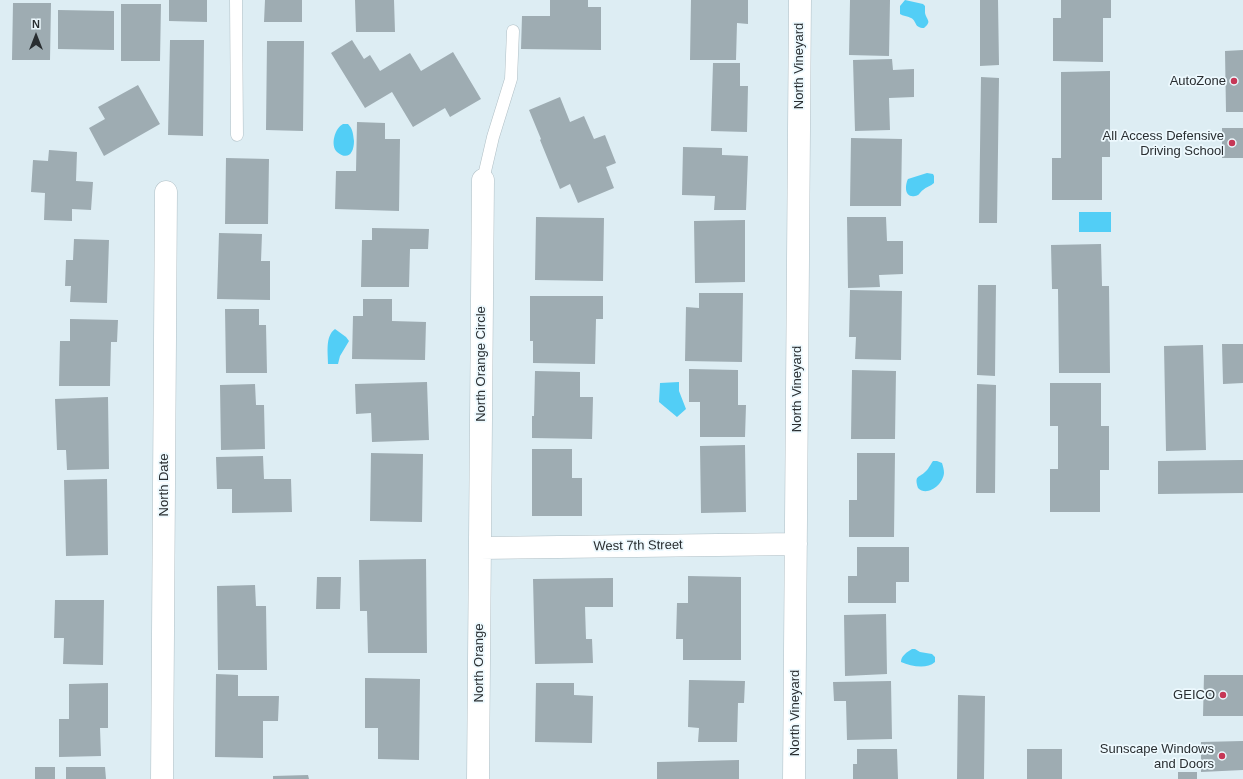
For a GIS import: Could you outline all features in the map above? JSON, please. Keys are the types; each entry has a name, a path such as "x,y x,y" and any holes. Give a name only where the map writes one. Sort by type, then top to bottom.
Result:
{"street":[{"name":"North Vineyard","path":"794,779 800,0"},
{"name":"North Orange Circle","path":"480,548 483,180"},
{"name":"North Date","path":"162,779 166,192"},
{"name":"West 7th Street","path":"480,548 796,544"},
{"name":"North Orange","path":"478,779 480,548"}],"lane":[{"path":"236,0 237,135"},
{"path":"483,180 493,137 511,79 513,31"}],"water":[{"path":"905,0 923,4 925,6 925,13 928,22 924,28 917,26 913,19 900,14 900,6"},
{"path":"343,124 348,124 351,128 354,141 352,152 347,156 341,155 337,152 334,145 334,137 340,126"},
{"path":"927,173 933,174 934,183 918,195 909,195 906,190 908,179"},
{"path":"1079,212 1111,212 1111,232 1079,232"},
{"path":"335,329 349,341 340,356 338,364 328,364 328,340"},
{"path":"679,382 679,391 686,409 677,417 659,402 660,383"},
{"path":"933,461 942,463 944,472 943,477 941,482 934,488 926,491 922,490 918,488 917,479 927,470"},
{"path":"912,649 932,654 935,657 935,662 923,667 901,662 903,656"}],"building":[{"path":"169,0 207,0 207,22 169,21"},
{"path":"265,0 302,0 302,22 264,22"},
{"path":"355,0 394,0 395,32 356,32"},
{"path":"550,0 588,0 588,7 601,7 601,50 521,49 522,16 550,16"},
{"path":"691,0 748,0 748,24 737,23 736,60 690,60"},
{"path":"850,0 890,0 889,56 849,55"},
{"path":"980,0 998,0 999,65 980,66"},
{"path":"1061,0 1111,0 1111,18 1103,18 1103,62 1053,61 1053,18 1061,18"},
{"path":"13,3 51,3 50,60 12,60"},
{"path":"121,4 161,4 160,61 121,61"},
{"path":"58,10 114,11 114,50 58,49"},
{"path":"170,40 204,40 203,136 168,135"},
{"path":"352,40 364,59 370,55 380,71 410,53 421,71 453,52 481,99 450,117 445,108 413,127 392,92 365,108 331,53"},
{"path":"267,41 304,41 303,131 266,130"},
{"name":"AutoZone","path":"1243,50 1243,112 1226,112 1225,51"},
{"path":"892,59 893,70 914,69 914,97 889,98 890,130 855,131 853,60"},
{"path":"713,63 740,63 740,86 748,86 747,132 711,131"},
{"path":"1110,71 1110,157 1102,157 1102,200 1052,200 1052,158 1061,158 1061,72"},
{"path":"981,77 999,78 997,223 979,223"},
{"path":"138,85 160,124 104,156 89,128 105,119 98,107"},
{"path":"560,97 570,122 584,116 594,139 605,135 616,163 606,167 614,188 578,203 570,184 560,189 529,110"},
{"path":"357,122 385,123 385,139 400,139 399,211 335,209 336,171 356,171"},
{"name":"All Access Defensive Driving School","path":"1222,128 1243,128 1243,158 1222,158"},
{"path":"851,138 902,139 901,206 850,206"},
{"path":"683,147 722,148 722,155 748,156 746,210 714,210 715,196 682,195"},
{"path":"49,150 77,152 76,181 93,182 91,210 72,209 72,221 44,220 45,193 31,192 33,160 48,161"},
{"path":"226,158 269,159 268,224 225,224"},
{"path":"536,217 604,218 603,281 535,280"},
{"path":"847,217 886,217 887,241 903,241 903,274 879,275 880,287 848,288"},
{"path":"745,220 745,282 695,283 694,221"},
{"path":"372,228 429,229 428,249 410,249 409,287 361,287 362,240 372,240"},
{"path":"219,233 262,234 261,261 270,261 270,300 217,299"},
{"path":"74,239 109,240 107,303 70,302 71,286 65,286 66,260 73,260"},
{"path":"1101,244 1102,286 1109,286 1110,373 1059,373 1058,289 1052,289 1051,245"},
{"path":"978,285 996,285 995,376 977,375"},
{"path":"850,290 902,291 901,360 855,359 856,337 849,337"},
{"path":"699,293 743,293 742,362 685,361 686,307 699,308"},
{"path":"530,296 603,296 603,319 596,319 595,364 533,363 533,341 530,341"},
{"path":"363,299 392,299 392,321 426,322 425,360 352,359 353,316 363,316"},
{"path":"225,309 259,309 259,325 266,325 267,373 226,373"},
{"path":"70,319 118,320 117,342 111,342 110,386 59,386 60,341 70,341"},
{"path":"1222,344 1243,344 1243,383 1223,384"},
{"path":"1203,345 1206,450 1166,451 1164,346"},
{"path":"689,369 738,370 738,405 746,405 745,437 700,437 700,402 689,402"},
{"path":"852,370 896,371 895,439 851,439"},
{"path":"535,371 580,372 580,397 593,397 592,439 532,438"},
{"path":"427,382 429,440 372,442 371,413 356,414 355,384"},
{"path":"1050,383 1101,383 1101,426 1109,426 1109,470 1100,470 1100,512 1050,512 1050,469 1058,469 1058,426 1050,426"},
{"path":"255,384 256,405 264,405 265,449 221,450 220,385"},
{"path":"977,384 996,385 995,493 976,493"},
{"path":"108,397 109,469 67,470 66,450 57,450 55,399"},
{"path":"745,445 746,512 701,513 700,446"},
{"path":"532,449 572,449 572,478 582,478 582,516 532,516"},
{"path":"371,453 423,454 422,522 370,521"},
{"path":"857,453 895,453 894,537 849,537 849,500 857,500"},
{"path":"263,456 264,479 291,479 292,512 232,513 232,489 217,489 216,457"},
{"path":"1243,460 1243,493 1158,494 1158,461"},
{"path":"107,479 108,555 66,556 64,480"},
{"path":"857,547 909,547 909,582 896,582 896,603 848,603 848,576 857,576"},
{"path":"426,559 427,653 368,653 367,611 360,611 359,560"},
{"path":"688,576 741,577 741,660 683,660 683,639 676,639 677,603 688,603"},
{"path":"317,577 341,577 340,609 316,609"},
{"path":"613,578 613,607 585,607 586,639 592,639 593,663 535,664 533,579"},
{"path":"255,585 256,606 266,606 267,670 218,670 217,586"},
{"path":"55,600 104,600 103,665 63,664 64,638 54,638"},
{"path":"886,614 887,674 845,676 844,615"},
{"path":"216,674 238,675 238,696 279,696 278,721 263,721 263,758 215,757"},
{"name":"GEICO","path":"1204,675 1243,675 1243,716 1203,716"},
{"path":"365,678 420,679 419,760 378,759 378,728 365,728"},
{"path":"689,680 745,681 744,703 738,703 737,742 698,742 699,728 688,727"},
{"path":"891,681 892,739 847,740 846,701 834,701 833,682"},
{"path":"108,683 108,728 100,728 101,756 59,757 59,719 69,719 69,684"},
{"path":"536,683 574,683 574,695 593,696 592,743 535,742"},
{"path":"958,695 985,696 984,779 957,779"},
{"name":"Sunscape Windows and Doors","path":"1243,741 1243,770 1201,772 1201,742"},
{"path":"857,749 897,749 898,779 853,779 853,764 857,764"},
{"path":"1027,749 1062,749 1062,779 1027,779"},
{"path":"739,760 739,779 657,779 657,762"},
{"path":"35,767 55,767 55,779 35,779"},
{"path":"66,767 105,767 106,779 66,779"},
{"path":"1178,772 1197,772 1197,779 1178,779"},
{"path":"308,775 309,779 273,779 273,776"}],"place":[{"name":"AutoZone","path":"1234,81"},
{"name":"All Access Defensive Driving School","path":"1232,143"},
{"name":"GEICO","path":"1223,695"},
{"name":"Sunscape Windows and Doors","path":"1222,756"}]}
